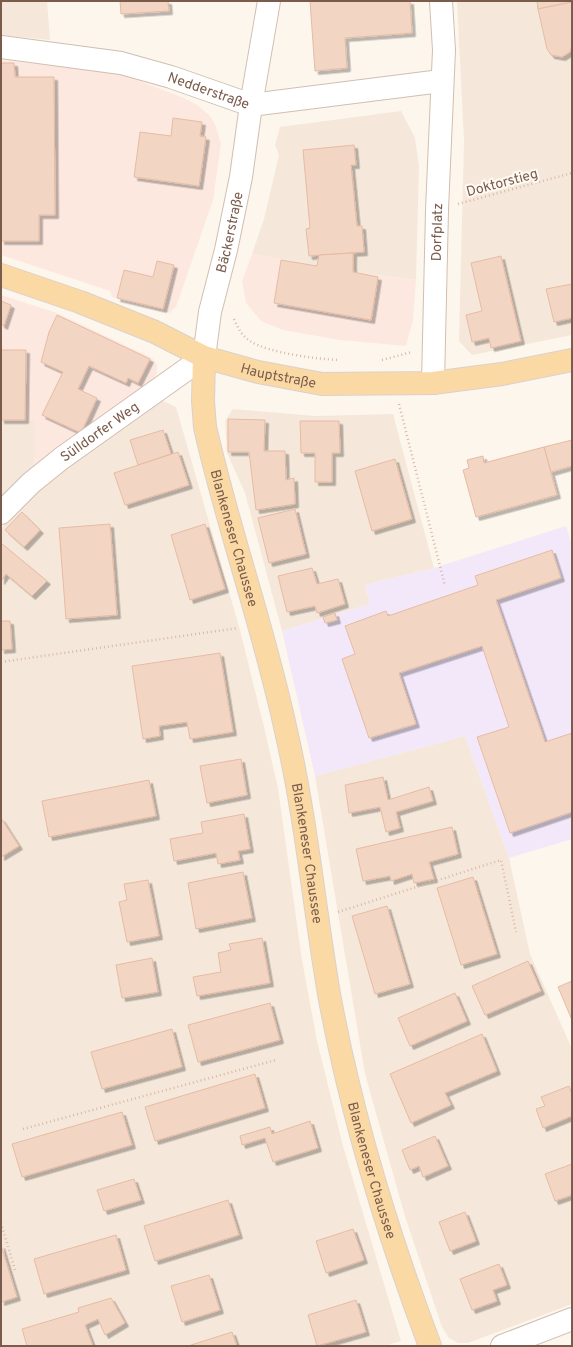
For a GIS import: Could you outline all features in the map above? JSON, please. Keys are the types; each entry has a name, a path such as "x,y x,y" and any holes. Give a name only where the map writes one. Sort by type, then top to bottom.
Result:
{"main road":[{"name":"Hauptstraße","path":"1,275 80,302 155,332 204,357 258,372 322,384 433,383 502,374 572,360"},
{"name":"Blankeneser Chaussee","path":"204,357 203,401 205,427 286,730 299,794 329,994 352,1103 384,1211 430,1346"}],"street":[{"name":"Bäckerstraße","path":"204,357 210,312 226,250 241,177 251,105 269,1"},
{"name":"Dorfplatz","path":"433,383 436,210 444,50 441,1"},
{"name":"Nedderstraße","path":"1,47 122,63 171,77 251,105 442,81"},
{"name":"Sülldorfer Weg","path":"1,513 31,483 62,458 204,357"},
{"path":"502,1346 572,1319"}],"path":[{"name":"Doktorstieg","path":"436,210 572,173"},
{"path":"234,319 240,332 251,342 294,354 344,360"},
{"path":"380,360 412,352"},
{"path":"399,404 445,586"},
{"path":"1,662 245,627"},
{"path":"334,913 501,860 516,932"},
{"path":"23,1129 276,1060"},
{"path":"1,1223 15,1270"},
{"path":"1,1239 5,1238"}],"shaded area":[{"path":"1,1 47,1 50,40 1,35"},
{"path":"457,1 572,1 572,335 472,355 459,341 464,141"},
{"path":"1,60 116,72 184,98 197,105 209,115 215,124 221,144 213,200 176,307 169,313 112,297 110,291 1,255"},
{"path":"401,111 415,138 419,166 416,280 353,272 353,253 317,266 252,254 264,219 279,155 275,145 280,127"},
{"path":"353,253 354,272 416,280 413,320 406,346 340,340 283,330 261,321 246,303 242,281 252,254 317,266 319,255"},
{"path":"1,295 57,313 152,358 157,365 157,373 152,383 34,466 34,421 1,421"},
{"path":"159,399 176,407 240,630 264,727 278,788 302,960 317,1041 343,1146 401,1341 385,1346 1,1346 1,529 37,488"},
{"path":"233,409 315,416 393,414 434,568 365,585 370,604 282,631 245,493 227,453 225,421"},
{"path":"1,421 34,421 34,466 1,498"},
{"path":"566,526 572,545 572,839 509,858 465,736 315,776 282,631 370,604 365,585 434,568"},
{"path":"465,736 509,858 530,954 572,1049 572,1304 468,1343 458,1343 449,1338 442,1327 404,1213 365,1074 315,776"}],"building":[{"path":"120,1 168,1 169,11 121,14"},
{"path":"310,1 410,1 412,33 345,38 347,68 315,71"},
{"path":"537,1 572,1 572,2 538,9"},
{"path":"572,2 572,45 570,52 562,57 551,55 547,49 538,9"},
{"path":"1,63 14,63 15,77 54,77 55,215 39,215 39,241 1,241"},
{"path":"173,118 202,122 200,136 206,137 199,186 134,177 140,132 171,136"},
{"path":"354,145 356,165 351,165 357,226 362,226 364,252 309,256 306,229 310,228 303,150"},
{"path":"353,253 353,272 378,277 371,320 274,303 281,260 317,266 319,255"},
{"path":"501,256 521,341 491,348 489,338 472,342 466,315 482,311 471,263"},
{"path":"157,261 174,265 163,309 117,298 124,270 153,277"},
{"path":"572,284 572,318 554,322 546,289"},
{"path":"1,301 11,305 4,326 1,324"},
{"path":"57,315 150,359 138,383 128,378 126,383 89,366 78,389 97,398 81,433 42,415 63,372 41,362 49,332"},
{"path":"1,350 26,350 25,420 1,420"},
{"path":"228,419 265,420 264,451 285,451 286,480 294,478 295,504 256,510 249,452 228,452"},
{"path":"300,421 339,421 340,453 332,453 332,482 315,482 315,453 301,453"},
{"path":"163,430 171,454 138,465 130,440"},
{"path":"572,440 572,466 551,472 544,447"},
{"path":"544,447 557,495 476,517 463,470 469,468 467,460 483,456 484,463"},
{"path":"178,452 189,485 125,505 114,473"},
{"path":"395,459 412,519 372,531 355,471"},
{"path":"295,509 306,554 269,563 258,518"},
{"path":"22,512 40,530 24,547 5,530"},
{"path":"110,524 117,615 66,619 59,528"},
{"path":"205,524 225,589 190,600 171,535"},
{"path":"1,543 47,581 32,596 6,574 1,581"},
{"path":"552,550 561,578 496,600 545,742 572,733 572,812 510,833 477,737 509,727 482,646 399,673 416,724 369,738 342,659 355,654 345,626 386,611 388,616 478,585 475,576"},
{"path":"312,568 317,584 338,579 345,604 317,613 315,606 287,612 278,576"},
{"path":"335,613 337,620 325,623 323,617"},
{"path":"1,621 10,621 12,649 1,650"},
{"path":"220,653 233,732 190,739 187,722 159,726 160,736 143,739 132,666"},
{"path":"241,759 247,795 207,803 200,766"},
{"path":"383,777 388,800 429,787 433,801 396,812 400,828 386,832 380,807 349,813 345,785"},
{"path":"149,780 156,816 49,837 42,801"},
{"path":"244,814 250,849 238,851 240,860 218,864 216,853 174,861 170,839 203,833 201,822"},
{"path":"1,818 19,846 1,857"},
{"path":"452,827 458,854 429,862 434,879 414,883 412,874 391,881 390,876 363,881 356,849"},
{"path":"243,872 252,918 196,929 188,883"},
{"path":"473,877 497,954 461,965 437,888"},
{"path":"148,880 159,936 127,942 119,902 127,900 124,884"},
{"path":"387,906 410,984 375,994 352,916"},
{"path":"262,938 270,983 197,996 193,977 221,972 218,953 231,950 229,944"},
{"path":"152,958 158,992 122,998 116,965"},
{"path":"528,961 541,991 485,1015 472,986"},
{"path":"572,981 572,1020 558,987"},
{"path":"455,993 467,1021 410,1046 398,1018"},
{"path":"270,1003 280,1040 198,1062 188,1025"},
{"path":"172,1029 182,1067 102,1089 91,1052"},
{"path":"482,1034 497,1071 445,1093 451,1105 411,1123 390,1074"},
{"path":"255,1074 265,1108 155,1141 145,1107"},
{"path":"569,1086 572,1094 572,1116 543,1128 536,1109 545,1106 541,1097"},
{"path":"122,1112 132,1145 22,1177 12,1144"},
{"path":"310,1121 318,1148 273,1162 265,1138 242,1145 240,1136 270,1127 272,1134"},
{"path":"435,1136 448,1166 423,1177 419,1166 410,1170 402,1150"},
{"path":"572,1164 572,1195 555,1201 545,1174"},
{"path":"134,1179 141,1200 104,1211 97,1190"},
{"path":"228,1200 239,1235 155,1261 144,1226"},
{"path":"465,1212 476,1241 450,1251 439,1222"},
{"path":"353,1229 364,1260 326,1273 316,1241"},
{"path":"116,1235 126,1270 44,1294 34,1259"},
{"path":"1,1245 17,1297 1,1302"},
{"path":"499,1264 507,1285 493,1290 497,1301 472,1310 460,1279"},
{"path":"209,1275 220,1310 182,1322 171,1286"},
{"path":"111,1298 125,1323 105,1335 98,1319 85,1325 93,1346 27,1346 22,1329 79,1312 78,1308"},
{"path":"356,1300 366,1332 317,1346 308,1315"},
{"path":"232,1332 237,1346 188,1346"}]}
